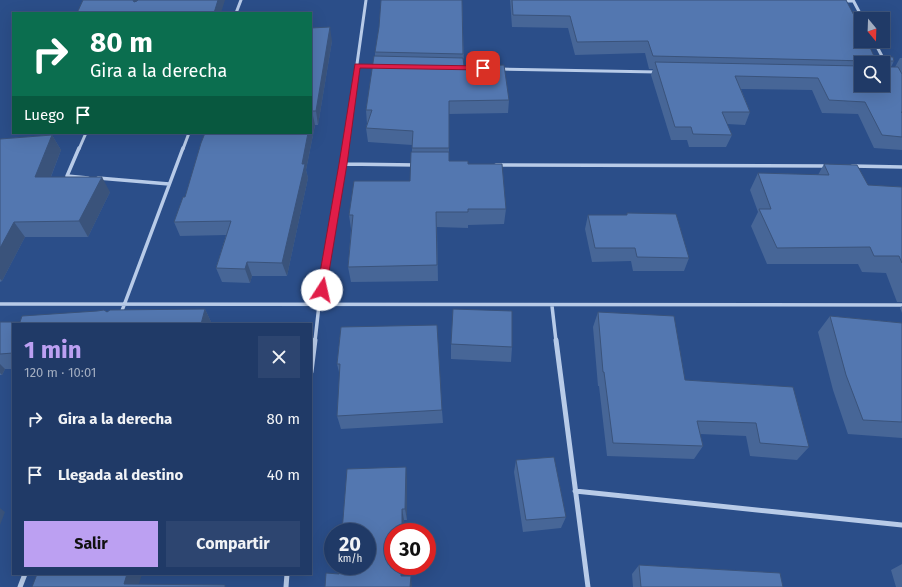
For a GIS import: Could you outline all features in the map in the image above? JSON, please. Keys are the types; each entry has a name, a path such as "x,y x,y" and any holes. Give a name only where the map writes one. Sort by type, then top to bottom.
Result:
{"street":[{"path":"236,12 241,0"},
{"path":"312,364 319,306 343,164 366,0"},
{"path":"838,0 853,0 859,12"},
{"path":"357,66 381,66"},
{"path":"493,68 661,72"},
{"path":"86,134 67,176 170,184"},
{"path":"117,323 189,134"},
{"path":"343,164 423,165"},
{"path":"495,165 830,166"},
{"path":"846,166 902,167"},
{"path":"0,304 319,306 902,305"},
{"path":"552,306 588,587"},
{"path":"576,491 902,525"},
{"path":"20,587 25,575"},
{"path":"286,587 287,575"}],"building":[{"path":"83,0 133,0 134,2 138,0 218,0 214,12 77,12"},
{"path":"381,0 462,0 463,54 375,52"},
{"path":"512,0 846,0 854,15 854,48 870,48 874,56 854,56 854,61 653,56 648,41 577,42 570,16 513,15"},
{"path":"330,27 316,111 312,111 312,28"},
{"path":"374,56 463,58 464,66 504,65 509,100 449,101 449,148 412,148 413,131 366,128 372,110 366,110"},
{"path":"890,57 893,57 894,61 890,61"},
{"path":"655,62 854,66 854,92 890,92 890,67 898,67 902,74 902,137 882,135 865,102 829,100 818,78 735,76 750,112 722,112 732,135 693,134 691,127 675,127"},
{"path":"205,134 308,134 302,164 305,164 282,263 247,262 245,269 216,268 231,221 174,222 183,197 185,197"},
{"path":"52,135 35,177 102,177 79,221 14,222 0,248 0,139"},
{"path":"411,152 449,152 449,161 468,161 468,164 502,164 506,209 468,209 468,212 436,212 437,265 348,267 353,215 349,215 354,181 410,181"},
{"path":"824,164 857,165 868,185 902,187 902,263 899,256 874,256 870,247 777,248 759,209 771,209 758,173 829,175"},
{"path":"627,213 676,214 689,258 637,257 635,248 595,248 588,215 627,215"},
{"path":"205,309 201,323 12,323 12,353 0,354 0,322 20,322 22,316 104,310 107,312 110,310"},
{"path":"453,309 512,311 512,347 451,344"},
{"path":"598,312 674,316 685,380 793,387 809,447 760,443 756,423 697,421 703,446 613,443 603,372"},
{"path":"830,316 902,323 902,422 863,420 846,375"},
{"path":"437,325 442,410 337,416 340,364 337,364 341,327"},
{"path":"554,457 566,517 526,520 516,460"},
{"path":"406,467 405,509 402,509 402,523 384,523 384,575 411,576 410,587 325,587 326,575 376,575 376,523 343,523 347,469"},
{"path":"639,565 780,573 783,587 641,587"},
{"path":"37,575 127,575 124,584 225,585 225,587 32,587"}],"route":[{"path":"322,290 343,164 357,66 483,68"}]}
